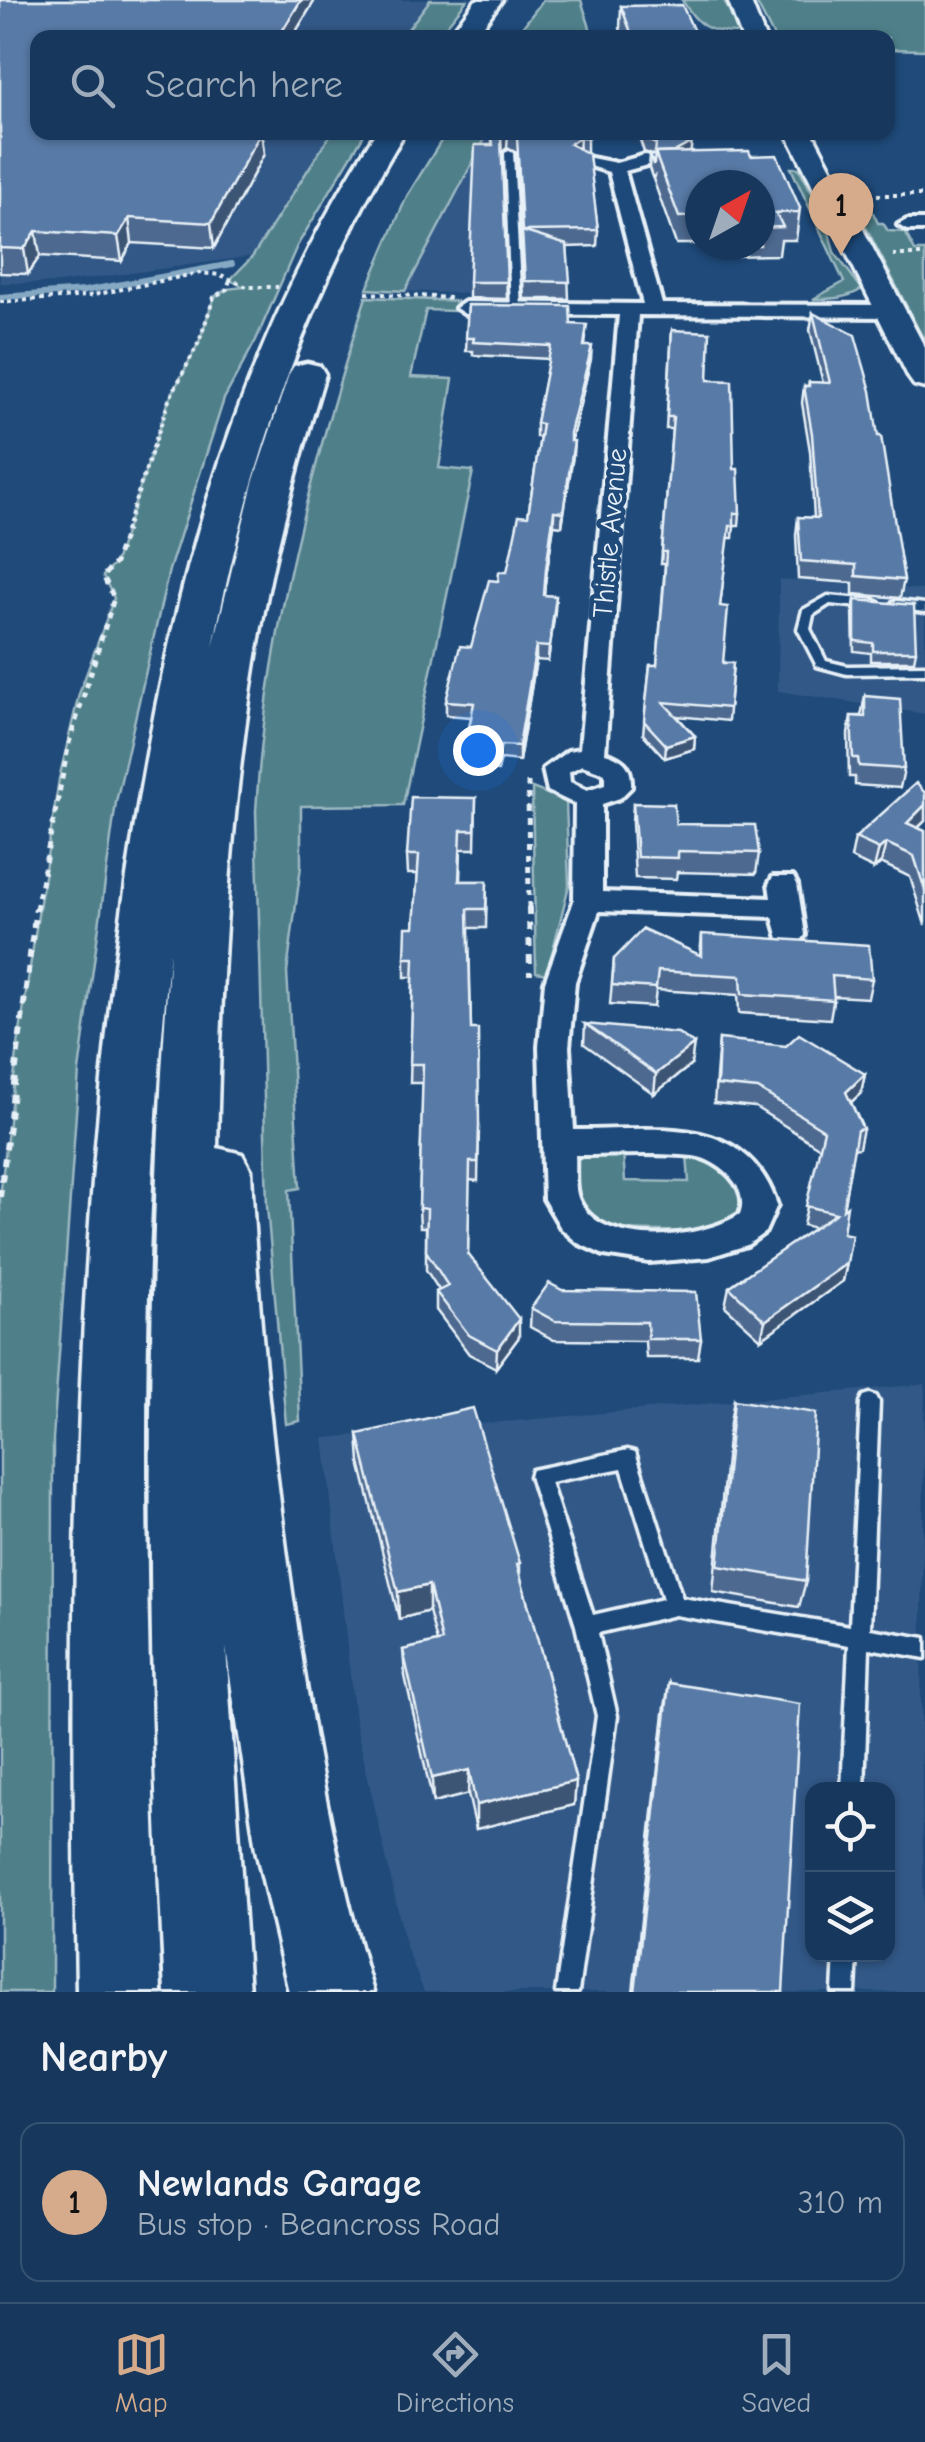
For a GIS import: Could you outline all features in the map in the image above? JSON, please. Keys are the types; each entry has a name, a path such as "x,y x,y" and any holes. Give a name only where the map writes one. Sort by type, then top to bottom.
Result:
{"highway":[{"path":"466,30 489,0"},
{"path":"496,30 519,0"},
{"path":"118,1992 112,1768 111,1491 115,1358 128,1097 161,805 198,605 256,407 316,265 386,140"},
{"path":"207,1992 191,1716 184,1208 197,963 216,782 246,596 290,421 355,254 418,140"},
{"path":"216,782 221,1188 234,1420 273,1728 304,1888 331,1992"}],"main road":[{"path":"739,0 751,30"},
{"path":"803,140 925,378"}],"street":[{"path":"580,161 616,168 645,160"},
{"path":"616,168 654,309"},
{"path":"464,308 890,311"},
{"name":"Thistle Avenue","path":"592,757 628,309"},
{"path":"592,757 613,765 621,780 611,793 588,799 564,792 554,777 556,768 565,762 592,757"},
{"path":"561,1142 696,1144 714,1149 747,1172 760,1193 758,1213 748,1227 709,1246 618,1246 601,1240 570,1217 560,1199 561,1142 554,1047 560,982 588,902 588,799"},
{"path":"588,902 786,909"}],"lane":[{"path":"509,153 516,309"},
{"path":"925,608 828,600 806,613 804,630 821,663 847,670 925,669"},
{"path":"853,1782 870,1402"},
{"path":"567,1992 607,1716 586,1626 539,1476 628,1458 675,1606"},
{"path":"586,1626 675,1606 925,1648"},
{"path":"844,1992 846,1962"}],"path":[{"path":"830,195 925,195"},
{"path":"0,302 89,296 199,273 221,275 247,288 278,287"},
{"path":"0,1197 18,1045 59,778 79,694 114,598 104,576 115,563 169,400 199,342 214,297 227,290 230,280"},
{"path":"366,293 465,299 464,308"},
{"path":"554,777 528,780 530,976 560,982"}],"shaded area":[{"path":"0,0 430,0 407,30 30,30 30,140 328,140 253,256 59,283 0,283"},
{"path":"484,140 522,140 524,296 405,291"},
{"path":"779,579 925,590 925,714 778,691"},
{"path":"925,1384 921,1700 925,1992 424,1992 406,1947 355,1720 324,1438"}],"green space":[{"path":"430,0 467,0 443,30 407,30"},
{"path":"543,0 581,0 591,30 520,30"},
{"path":"682,0 724,0 738,30 714,30 693,16"},
{"path":"755,0 925,0 925,50 895,49 895,30 770,30"},
{"path":"327,140 361,140 297,246 256,340 224,399 169,570 116,802 79,1071 53,1439 52,1992 0,1992 0,1197 18,1045 59,779 79,694 114,598 103,576 115,563 169,400 199,342 214,297 227,289 244,287 230,280 253,256"},
{"path":"442,140 484,140 405,291 367,289 407,196"},
{"path":"791,168 799,168 826,220 834,252 862,289 838,298 813,299 844,282"},
{"path":"848,192 863,192 878,223 883,223 888,231 905,232 915,251 925,251 925,342"},
{"path":"366,297 456,301 454,311 426,310 411,377 453,379 439,468 473,471 403,805 301,806 301,866 287,972 300,1188 289,1190 300,1421 286,1424 267,1206 256,811 261,746 281,615 328,422"},
{"path":"532,788 566,801 569,885 547,974 536,972"},
{"path":"623,1152 625,1181 689,1182 687,1154 715,1163 729,1173 745,1197 739,1215 710,1232 605,1230 578,1199 576,1159"}],"building":[{"path":"0,0 301,0 283,30 30,30 30,140 257,140 211,223 129,218 118,236 36,231 24,249 0,248"},
{"path":"682,5 693,30 630,30 621,6"},
{"path":"493,140 501,140 507,282 469,282 475,145 493,145"},
{"path":"517,140 576,140 570,144 589,154 598,230 522,231"},
{"path":"646,140 692,142 674,152 655,153 656,144"},
{"path":"749,151 751,156 777,155 799,212 776,213 783,227 775,227 775,170 685,170 685,217 679,217 655,153"},
{"path":"522,231 567,245 570,282 525,281"},
{"path":"468,305 570,306 571,324 587,325 584,346 592,346 570,433 570,441 574,441 563,512 554,511 544,595 556,596 549,647 536,646 519,746 501,745 498,757 472,754 477,735 468,734 474,703 446,701 460,646 471,647 489,580 498,581 499,572 507,572 519,515 528,516 542,424 536,423 551,346 473,342 474,338 466,338"},
{"path":"813,313 855,335 881,436 904,580 856,576 856,565 801,561 798,517 818,518 804,386 809,386 809,382 830,383"},
{"path":"672,330 710,332 708,380 732,381 734,469 738,469 740,513 734,513 734,526 730,526 720,606 728,607 723,663 733,663 729,708 663,702 695,736 666,745 644,721 650,665 657,665 664,584 666,552 662,552 673,417 667,417"},
{"path":"855,600 914,605 916,651 873,651 873,643 855,641"},
{"path":"865,696 900,699 904,769 859,766 858,758 853,758 851,716 865,717"},
{"path":"916,783 925,793 925,805 907,823 925,831 925,890 914,856 886,843 879,849 855,838"},
{"path":"411,797 476,798 475,830 461,830 459,881 487,881 486,909 468,909 471,1029 478,1029 479,1125 478,1162 470,1162 468,1254 519,1319 497,1350 469,1335 436,1292 448,1286 426,1251 427,1209 419,1208 423,1064 410,1064 414,958 405,958 406,927 414,927 419,855 407,855"},
{"path":"633,803 674,804 676,824 755,825 759,853 678,851 678,858 637,857"},
{"path":"643,929 702,956 702,934 869,945 872,979 832,976 834,1000 742,994 741,976 658,971 656,988 612,985 614,959"},
{"path":"585,1024 678,1033 694,1044 656,1074"},
{"path":"799,1034 865,1074 846,1092 863,1129 857,1130 843,1209 847,1206 843,1233 852,1235 847,1263 765,1321 729,1287 836,1213 806,1206 824,1130 758,1089 717,1085 719,1039 786,1046"},
{"path":"549,1283 562,1290 696,1292 701,1339 648,1339 647,1322 555,1321 531,1308"},
{"path":"734,1400 816,1413 806,1581 718,1566"},
{"path":"473,1408 520,1563 517,1564 576,1781 476,1805 469,1770 432,1778 403,1650 442,1641 429,1585 398,1592 358,1434"},
{"path":"669,1683 800,1704 783,1992 635,1992"}],"waterway":[{"path":"0,297 84,291 232,264"}],"place":[{"name":"Newlands Garage","path":"841,255"}]}
